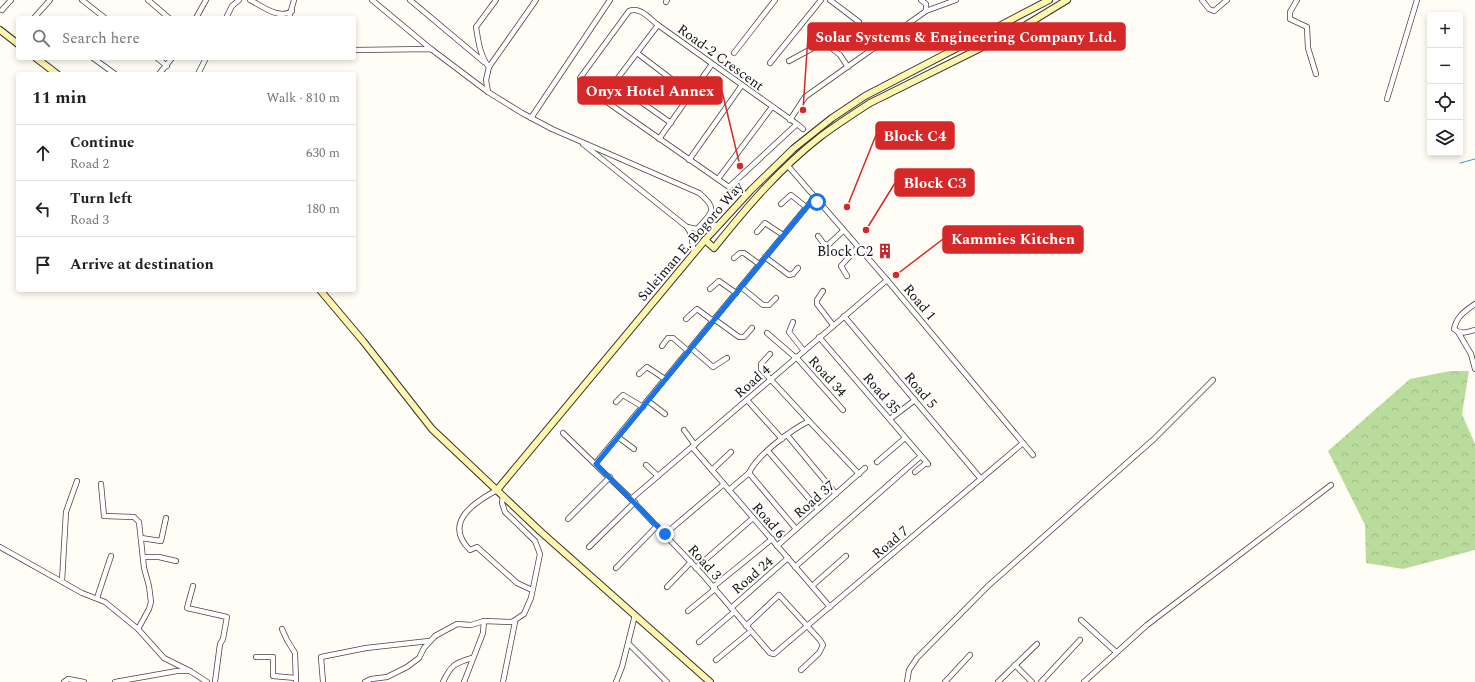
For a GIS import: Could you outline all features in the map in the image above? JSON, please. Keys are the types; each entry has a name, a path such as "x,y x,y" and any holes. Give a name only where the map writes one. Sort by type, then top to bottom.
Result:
{"main road":[{"name":"Suleiman E. Bogoro Way","path":"497,490 718,225 793,149 850,106 881,87 1049,0"},
{"name":"Suleiman E. Bogoro Way","path":"705,240 714,248 747,208 788,166 821,137 870,103 1021,28 1067,0"},
{"path":"0,30 16,42"},
{"path":"39,60 54,72"},
{"path":"322,292 363,341 432,429 540,532 710,682"}],"street":[{"path":"2,10 12,0"},
{"path":"37,16 50,0"},
{"path":"82,0 102,16"},
{"path":"148,0 168,16"},
{"path":"197,16 206,0"},
{"path":"227,16 232,6 239,0"},
{"path":"250,0 283,15 292,11"},
{"path":"290,16 294,0"},
{"path":"372,0 431,49 488,92 531,118 577,140 699,193 709,201 712,214 697,228"},
{"path":"410,0 487,65"},
{"path":"488,92 486,80 487,65 479,44 476,27 496,0"},
{"path":"487,65 536,0"},
{"path":"531,118 610,0"},
{"path":"734,53 775,0"},
{"path":"770,64 821,0"},
{"path":"830,0 859,22"},
{"path":"921,0 926,4 926,11"},
{"path":"790,120 805,97 926,11 956,0"},
{"path":"1202,0 1209,9 1214,11 1227,0"},
{"path":"1297,0 1290,12 1290,19 1308,27 1308,48 1316,74"},
{"path":"1387,99 1417,0"},
{"name":"Road-2 Crescent","path":"602,99 580,82 580,78 628,11 633,9 638,10 658,26 803,129"},
{"path":"658,26 602,99 727,186 732,186 797,124"},
{"path":"789,61 824,42 840,54 848,67"},
{"path":"356,50 431,49"},
{"path":"637,53 691,94"},
{"path":"96,60 113,72"},
{"path":"160,60 167,66"},
{"path":"161,72 171,60"},
{"path":"199,72 205,60"},
{"path":"659,139 712,64"},
{"path":"614,83 671,123"},
{"path":"689,160 742,85"},
{"path":"718,179 772,107"},
{"path":"577,140 687,227 691,234 694,253"},
{"name":"Road 1","path":"788,166 814,198 887,280 1034,455"},
{"path":"781,204 791,195 806,206"},
{"path":"596,464 814,198"},
{"path":"757,232 765,223 783,235"},
{"path":"687,227 697,228 718,225"},
{"path":"818,236 824,244 828,245 843,231"},
{"path":"847,276 841,266 858,247"},
{"path":"734,258 742,253 759,264"},
{"path":"765,257 789,275 793,274 798,268"},
{"name":"Road 4","path":"590,547 633,500 658,476 887,280"},
{"path":"710,289 719,281 736,293"},
{"path":"741,287 764,305 769,305 776,298"},
{"path":"823,291 816,302 833,326"},
{"path":"1475,304 1461,314 1454,329 1458,332 1470,354 1475,369"},
{"path":"686,319 697,309 738,337 744,337 752,328"},
{"name":"Road 5","path":"844,316 981,479"},
{"path":"793,322 789,332 804,351"},
{"path":"1458,332 1464,333 1475,330"},
{"name":"Road 34","path":"767,333 796,358 843,410"},
{"path":"662,346 671,338 690,349 713,367 727,358"},
{"name":"Road 35","path":"819,338 927,464 915,472"},
{"path":"770,354 761,367 859,474"},
{"path":"639,374 647,367 665,379"},
{"path":"906,682 909,670 916,658 988,586 1154,439 1213,380"},
{"path":"616,402 624,395 643,406"},
{"path":"747,400 782,439"},
{"path":"890,419 915,400"},
{"path":"648,401 665,414"},
{"path":"729,490 749,473 756,461 787,435 809,421"},
{"name":"Road 6","path":"684,430 712,470 830,607"},
{"name":"Road 3","path":"563,433 610,477 665,534 770,653"},
{"path":"787,435 836,494"},
{"path":"618,437 634,449"},
{"path":"877,462 905,438"},
{"name":"Road 7","path":"770,653 774,654 780,651 1023,443"},
{"path":"768,451 818,509"},
{"path":"712,470 731,452"},
{"path":"795,567 921,456"},
{"path":"646,465 658,476"},
{"name":"Road 37","path":"777,546 866,468"},
{"path":"749,473 796,529"},
{"path":"568,519 610,477"},
{"path":"62,581 66,512 77,481"},
{"path":"101,484 103,515 137,519 151,602 149,609 138,629"},
{"path":"665,534 724,484"},
{"path":"1084,682 1147,625 1331,485"},
{"path":"497,490 481,498 465,514 459,527 460,538 470,550 477,547 517,583 532,590"},
{"path":"503,496 502,503 505,512 535,541 540,554 532,590 524,614 515,622 503,682"},
{"path":"141,538 161,541 166,518"},
{"path":"696,568 753,518"},
{"path":"616,568 657,526"},
{"path":"688,611 772,540"},
{"path":"0,547 82,593 105,602 138,629 164,658 190,671 207,682"},
{"path":"97,598 111,556"},
{"path":"812,586 846,556"},
{"path":"143,557 159,557 176,561"},
{"name":"Road 24","path":"699,642 788,558"},
{"path":"667,587 691,562"},
{"path":"193,586 187,608 227,617 223,639 220,644 216,682"},
{"path":"746,626 779,595 822,642 822,650 801,670"},
{"path":"616,682 629,644 635,615"},
{"path":"1081,620 1116,652"},
{"path":"365,682 371,679 387,677 407,667 419,658 430,641 458,623 471,624 484,621 515,622"},
{"path":"464,682 472,658 483,633 484,621"},
{"path":"256,657 273,657 273,676 296,680 295,653 282,629"},
{"path":"716,660 751,631"},
{"path":"1041,682 1080,640"},
{"path":"323,682 321,657 366,648 430,641"},
{"path":"629,644 667,682"},
{"path":"998,682 1037,644"},
{"path":"945,682 970,655"},
{"path":"443,682 448,671 456,663 472,658"},
{"path":"1015,665 1032,682"},
{"path":"115,682 177,671 190,671"},
{"path":"64,682 68,679 84,682"}],"green space":[{"path":"1450,371 1469,371 1462,414 1475,444 1475,550 1403,569 1366,563 1365,525 1328,451 1410,379"}],"waterway":[{"path":"1460,163 1475,159"}],"place":[{"name":"Solar Systems & Engineering Company Ltd.","path":"803,110"},
{"name":"Onyx Hotel Annex","path":"740,166"},
{"name":"Block C4","path":"847,207"},
{"name":"Block C3","path":"866,230"},
{"name":"Block C2","path":"885,251"},
{"name":"Kammies Kitchen","path":"896,275"}],"route":[{"path":"665,534 596,464 814,198 817,202"}]}
